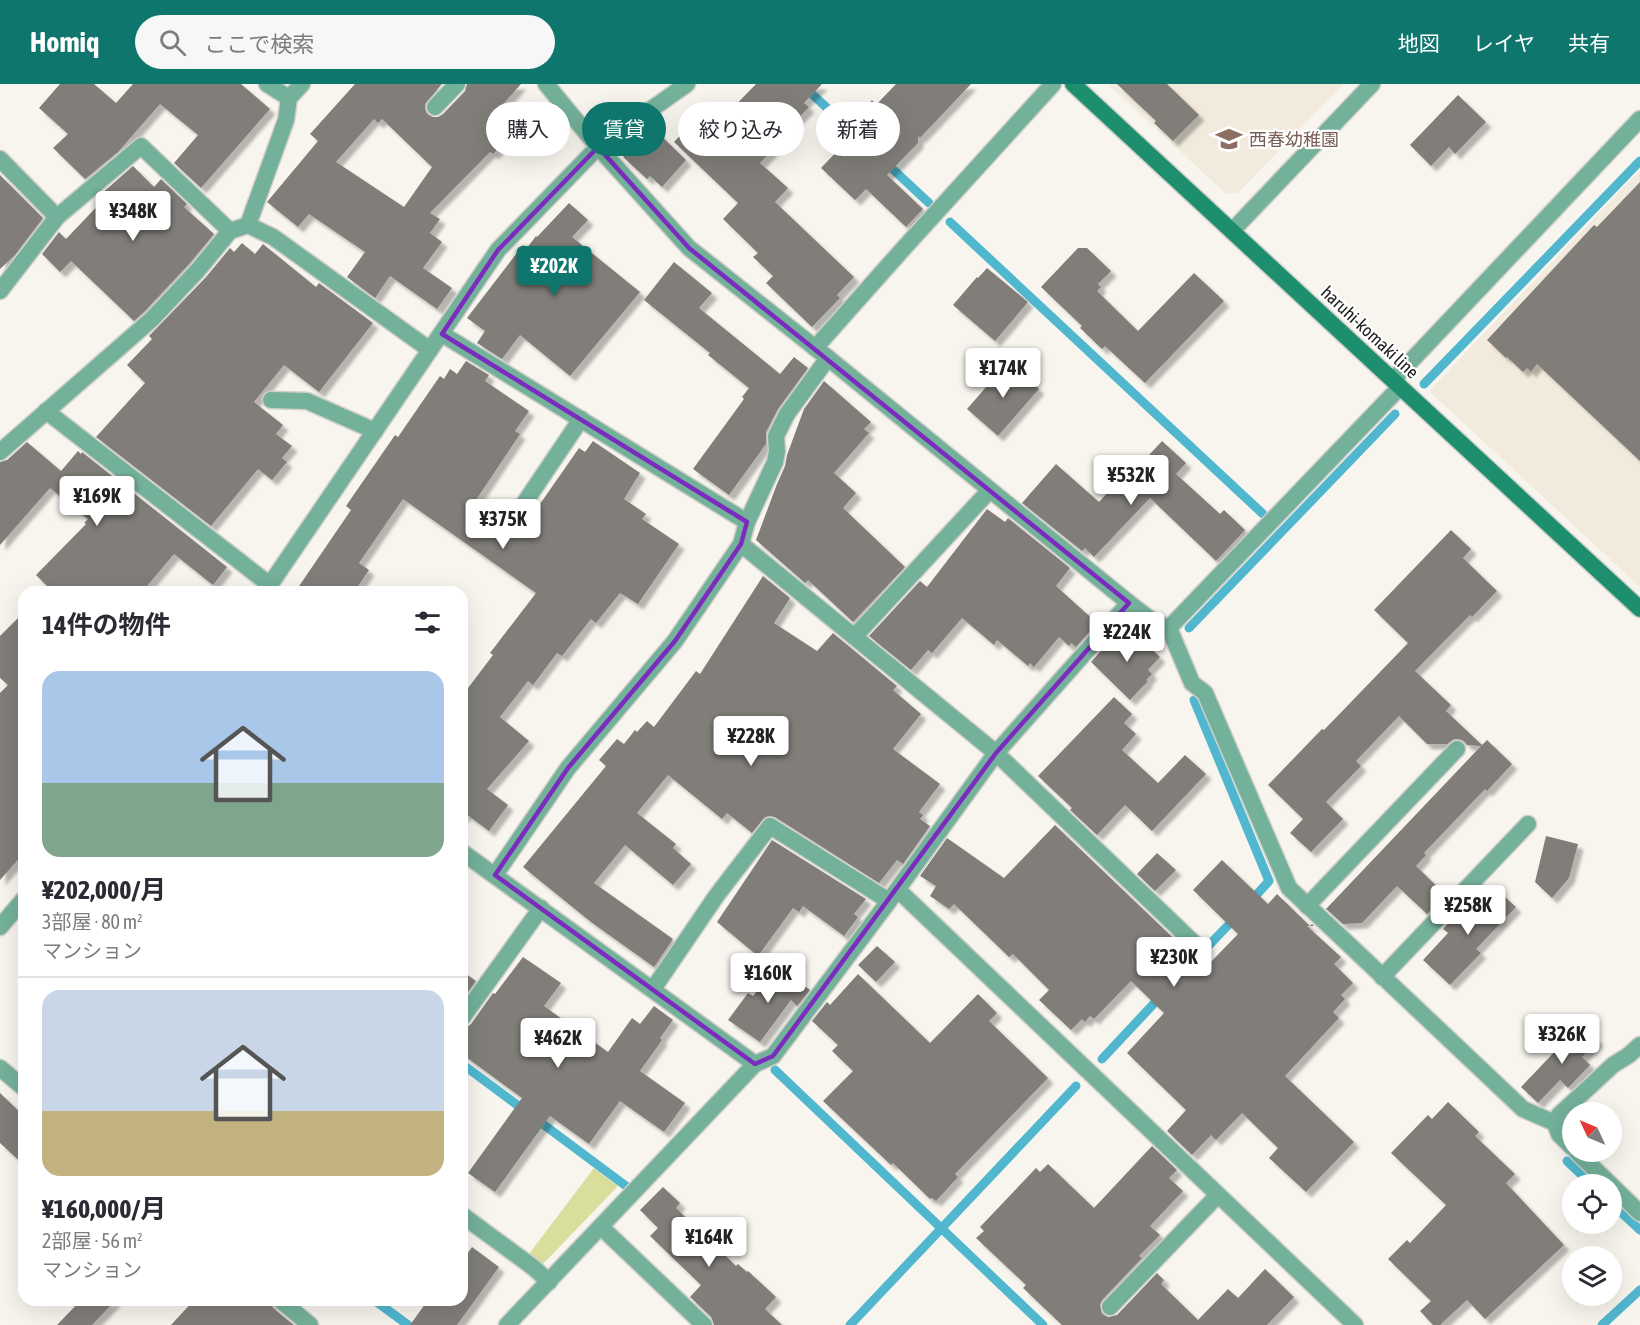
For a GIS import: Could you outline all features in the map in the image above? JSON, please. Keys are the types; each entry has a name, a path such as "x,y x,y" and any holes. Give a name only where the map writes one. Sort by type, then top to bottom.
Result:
{"main road":[{"name":"haruhi-komaki line","path":"1074,84 1640,609"}],"street":[{"path":"267,84 289,98"},
{"path":"248,225 286,120 289,98 302,84"},
{"path":"435,107 457,84"},
{"path":"546,84 582,128"},
{"path":"662,102 687,84"},
{"path":"495,875 568,768 675,640 741,544 747,522 775,462 776,436 822,353 903,249 1053,84"},
{"path":"1232,231 1372,84"},
{"path":"1169,628 1640,119"},
{"path":"0,291 57,217 141,146 230,231"},
{"path":"270,586 498,250 589,156"},
{"path":"606,156 689,248 1129,603 1154,622 1169,628 1192,683 1205,693 1289,888 1523,1109 1555,1123 1562,1137"},
{"path":"0,159 57,217"},
{"path":"0,452 152,318 198,270 230,231 248,225 273,237 430,350"},
{"path":"442,334 747,522"},
{"path":"271,400 307,400 375,431"},
{"path":"46,411 264,586"},
{"path":"515,517 581,419"},
{"path":"854,637 990,490"},
{"path":"741,544 996,753 1196,945"},
{"path":"507,1325 755,1064 773,1056 893,896 996,753 1129,603"},
{"path":"1307,906 1457,749"},
{"path":"1382,977 1528,824"},
{"path":"653,989 717,895 770,826 893,896 1218,1195 1355,1325"},
{"path":"468,856 755,1064"},
{"path":"0,927 18,906"},
{"path":"468,1010 541,908"},
{"path":"1555,1123 1559,1115 1613,1065 1640,1045"},
{"path":"0,1068 18,1083"},
{"path":"1587,1162 1600,1174"},
{"path":"1110,1307 1218,1195"},
{"path":"1622,1196 1640,1213"},
{"path":"468,1219 534,1268 549,1282"},
{"path":"601,1227 704,1325"},
{"path":"287,1306 310,1325"}],"highlighted area":[{"path":"598,147 689,248 1129,603 996,753 773,1056 755,1064 495,875 568,768 675,641 741,544 747,522 442,334 498,250"}],"shaded area":[{"name":"西春幼稚園","path":"1108,84 1344,84 1238,193 1226,194"},
{"path":"1640,170 1640,587 1429,391"}],"green space":[{"path":"594,1168 618,1186 543,1264 529,1254"}],"building":[{"path":"60,84 94,84 116,103 133,84 241,84 270,109 201,188 174,163 198,135 160,104 118,152 85,179 53,148 68,134 39,108"},
{"path":"355,84 442,84 425,104 427,114 438,117 465,91 467,84 521,84 505,102 486,102 486,156 430,213 440,219 430,233 442,242 423,268 452,288 437,309 390,276 375,298 347,277 365,252 309,214 298,227 267,202 318,141 310,134","holes":["374,119 378,123 382,119 432,167 404,207 336,162"]},
{"path":"756,84 822,84 804,103 738,102"},
{"path":"896,84 971,84 920,138 918,136 918,143 887,175 923,209 906,227 866,189 855,200 821,168 832,156 900,156 900,102 879,102"},
{"path":"1117,84 1167,84 1199,115 1173,141 1154,123 1156,121"},
{"path":"1458,95 1486,122 1455,154 1449,147 1431,166 1410,145"},
{"path":"804,103 809,107 804,112"},
{"path":"666,141 678,152 678,156 686,160 662,187 650,176 647,179 623,157 666,156"},
{"path":"689,156 767,156 760,163 788,188 775,202 854,277 837,295 840,298 812,327 766,283 773,276 753,257 758,253 723,219 738,203"},
{"path":"133,166 154,187 161,179 187,204 184,207 214,234 190,263 134,321 71,261 60,272 42,254 59,232 66,239 105,198 101,194"},
{"path":"0,175 43,218 15,255 0,269"},
{"path":"1640,182 1640,461 1537,364 1531,372 1527,368 1523,372 1487,340 1594,225 1597,227"},
{"path":"569,203 588,220 572,237 640,292 570,376 520,335 502,359 477,343 485,331 467,318 523,245 527,248"},
{"path":"242,243 255,254 263,244 316,287 319,283 373,323 319,392 284,365 254,402 283,425 276,434 292,446 282,458 287,462 272,480 258,469 211,526 96,437 145,383 127,365 152,339 149,336 206,277 230,248 234,252"},
{"path":"1078,248 1087,248 1111,271 1098,284 1101,287 1097,291 1138,331 1194,273 1224,301 1145,383 1105,346 1102,349 1080,328 1082,326 1041,287"},
{"path":"674,262 712,293 699,308 780,374 794,357 808,368 778,409 766,432 766,444 729,495 693,469 744,399 742,397 749,388 644,300"},
{"path":"987,268 1028,302 995,341 953,305"},
{"path":"466,361 489,375 485,381 529,411 515,431 520,434 474,503 479,507 477,510 517,537 579,448 585,452 593,441 640,473 624,499 646,514 642,519 679,544 638,604 620,593 596,623 591,619 562,656 557,653 533,685 528,681 500,717 529,741 487,789 508,805 489,831 468,815 468,688 493,655 490,653 536,593 403,499 359,563 369,570 358,586 299,586 351,510 346,506 395,435 398,437 440,376 444,379 450,369 457,374"},
{"path":"1008,362 1039,389 998,436 967,409"},
{"path":"824,381 871,422 864,429 869,433 834,473 856,493 843,508 905,567 853,622 808,580 805,583 756,540 804,409"},
{"path":"1162,441 1186,463 1176,474 1220,514 1224,510 1245,530 1216,561 1150,498 1094,557 1085,548 1082,551 1022,503 1056,464 1099,502 1121,478 1125,481"},
{"path":"27,442 61,471 78,451 81,454 82,452 227,567 213,585 174,554 147,586 47,586 36,575 86,524 84,523 88,519 50,488 0,545 0,462 7,460"},
{"path":"987,509 1005,522 1008,518 1070,568 1056,586 1097,623 1076,647 1071,643 1069,646 1059,637 1034,667 1030,663 1028,666 997,640 994,645 962,618 932,653 928,650 911,670 869,636 920,581 927,587"},
{"path":"1451,530 1471,549 1463,558 1497,591 1415,671 1451,705 1446,711 1482,745 1487,740 1512,764 1424,853 1426,855 1416,866 1446,895 1427,914 1397,886 1362,923 1343,924 1326,909 1481,746 1467,745 1459,739 1454,739 1447,744 1427,744 1399,716 1356,761 1361,766 1326,802 1343,819 1311,852 1290,833 1303,819 1268,785 1408,643 1374,610"},
{"path":"763,576 790,598 774,623 817,651 833,633 897,686 893,690 921,714 893,749 940,784 919,812 923,815 920,819 930,826 903,864 897,860 879,883 775,817 765,817 752,833 727,813 722,819 668,775 637,813 676,844 673,848 691,864 673,885 625,845 594,883 673,939 654,967 591,922 523,867 606,766 599,760 617,739 624,744 635,730 637,732 647,721 654,727 696,671 700,674"},
{"path":"18,618 18,860 0,880 0,693 8,685 0,678 0,636"},
{"path":"1131,630 1160,657 1148,670 1152,674 1146,680 1148,681 1130,700 1091,662 1113,637 1119,643"},
{"path":"1114,697 1132,714 1124,723 1136,734 1122,750 1158,783 1185,755 1206,774 1152,831 1125,805 1097,835 1038,776"},
{"path":"1055,825 1206,967 1238,934 1193,890 1222,860 1268,904 1277,894 1341,957 1334,964 1353,983 1341,995 1345,999 1333,1012 1339,1018 1285,1076 1354,1142 1306,1192 1269,1158 1278,1148 1242,1113 1216,1140 1211,1135 1192,1155 1167,1131 1186,1110 1127,1053 1164,1013 1131,981 1094,1019 1090,1016 1085,1022 1082,1019 1071,1030 1039,1000 1049,990 1013,954 1009,957 954,904 949,909 930,896 936,886 920,876 947,838 1004,878"},
{"path":"1546,836 1578,844 1569,878 1552,898 1535,882"},
{"path":"772,840 866,899 854,914 858,917 844,936 803,906 799,912 793,908 758,956 717,922"},
{"path":"1157,853 1176,870 1155,891 1137,874"},
{"path":"1495,888 1516,907 1476,949 1481,953 1450,985 1423,960 1448,933 1443,929 1461,909 1468,916"},
{"path":"877,946 895,962 876,982 858,965"},
{"path":"523,957 561,983 544,1006 608,1052 632,1018 640,1024 654,1006 673,1020 640,1071 685,1103 664,1132 620,1101 589,1144 550,1116 495,1192 468,1173 522,1098 468,1058 468,1026 493,993 495,994"},
{"path":"777,966 810,990 797,1006 791,1000 760,1042 728,1020 748,993 753,996"},
{"path":"858,974 930,1043 978,994 997,1013 989,1021 1048,1078 955,1174 958,1177 936,1201 930,1199 893,1163 891,1165 823,1101 853,1071 832,1051 838,1045 812,1021 827,1002 830,1005"},
{"path":"468,975 476,981 468,992"},
{"path":"1581,1024 1598,1041 1582,1057 1590,1065 1568,1088 1560,1080 1538,1103 1521,1087"},
{"path":"0,1093 18,1110 18,1160 0,1143"},
{"path":"1448,1102 1479,1132 1475,1136 1515,1174 1506,1183 1564,1245 1485,1319 1467,1300 1440,1325 1433,1325 1420,1311 1431,1301 1388,1259 1407,1240 1410,1243 1446,1205 1391,1153 1428,1115 1432,1119"},
{"path":"1152,1146 1177,1170 1169,1178 1183,1191 1150,1226 1160,1235 1139,1256 1142,1258 1102,1300 1100,1305 1102,1314 1108,1317 1117,1315 1157,1273 1164,1280 1161,1284 1198,1320 1228,1289 1238,1298 1265,1269 1294,1297 1267,1325 1062,1325 1023,1288 1026,1285 976,1238 984,1231 980,1227 1036,1168 1040,1172 1048,1164 1094,1208"},
{"path":"663,1187 680,1203 676,1208 736,1266 738,1264 748,1271 776,1297 765,1309 782,1325 714,1325 711,1317 690,1297 701,1285 650,1236 658,1228 640,1210"},
{"path":"472,1247 499,1267 457,1325 410,1325 424,1306 468,1306 468,1253"},
{"path":"75,1306 110,1306 92,1325 57,1325"},
{"path":"188,1306 272,1306 294,1325 171,1325"}],"waterway":[{"path":"801,84 821,102"},
{"path":"884,161 929,203"},
{"path":"1424,384 1640,161"},
{"path":"950,222 1263,514"},
{"path":"1189,628 1395,414"},
{"path":"1194,700 1269,881 1249,903"},
{"path":"1189,966 1236,917"},
{"path":"1102,1059 1161,996"},
{"path":"468,1068 626,1186"},
{"path":"775,1070 1043,1325"},
{"path":"850,1325 1076,1086"},
{"path":"1568,1162 1581,1174"},
{"path":"1622,1213 1640,1230"},
{"path":"1602,1325 1640,1290"},
{"path":"382,1306 408,1325"}],"place":[{"name":"西春幼稚園","path":"1229,139"}]}
